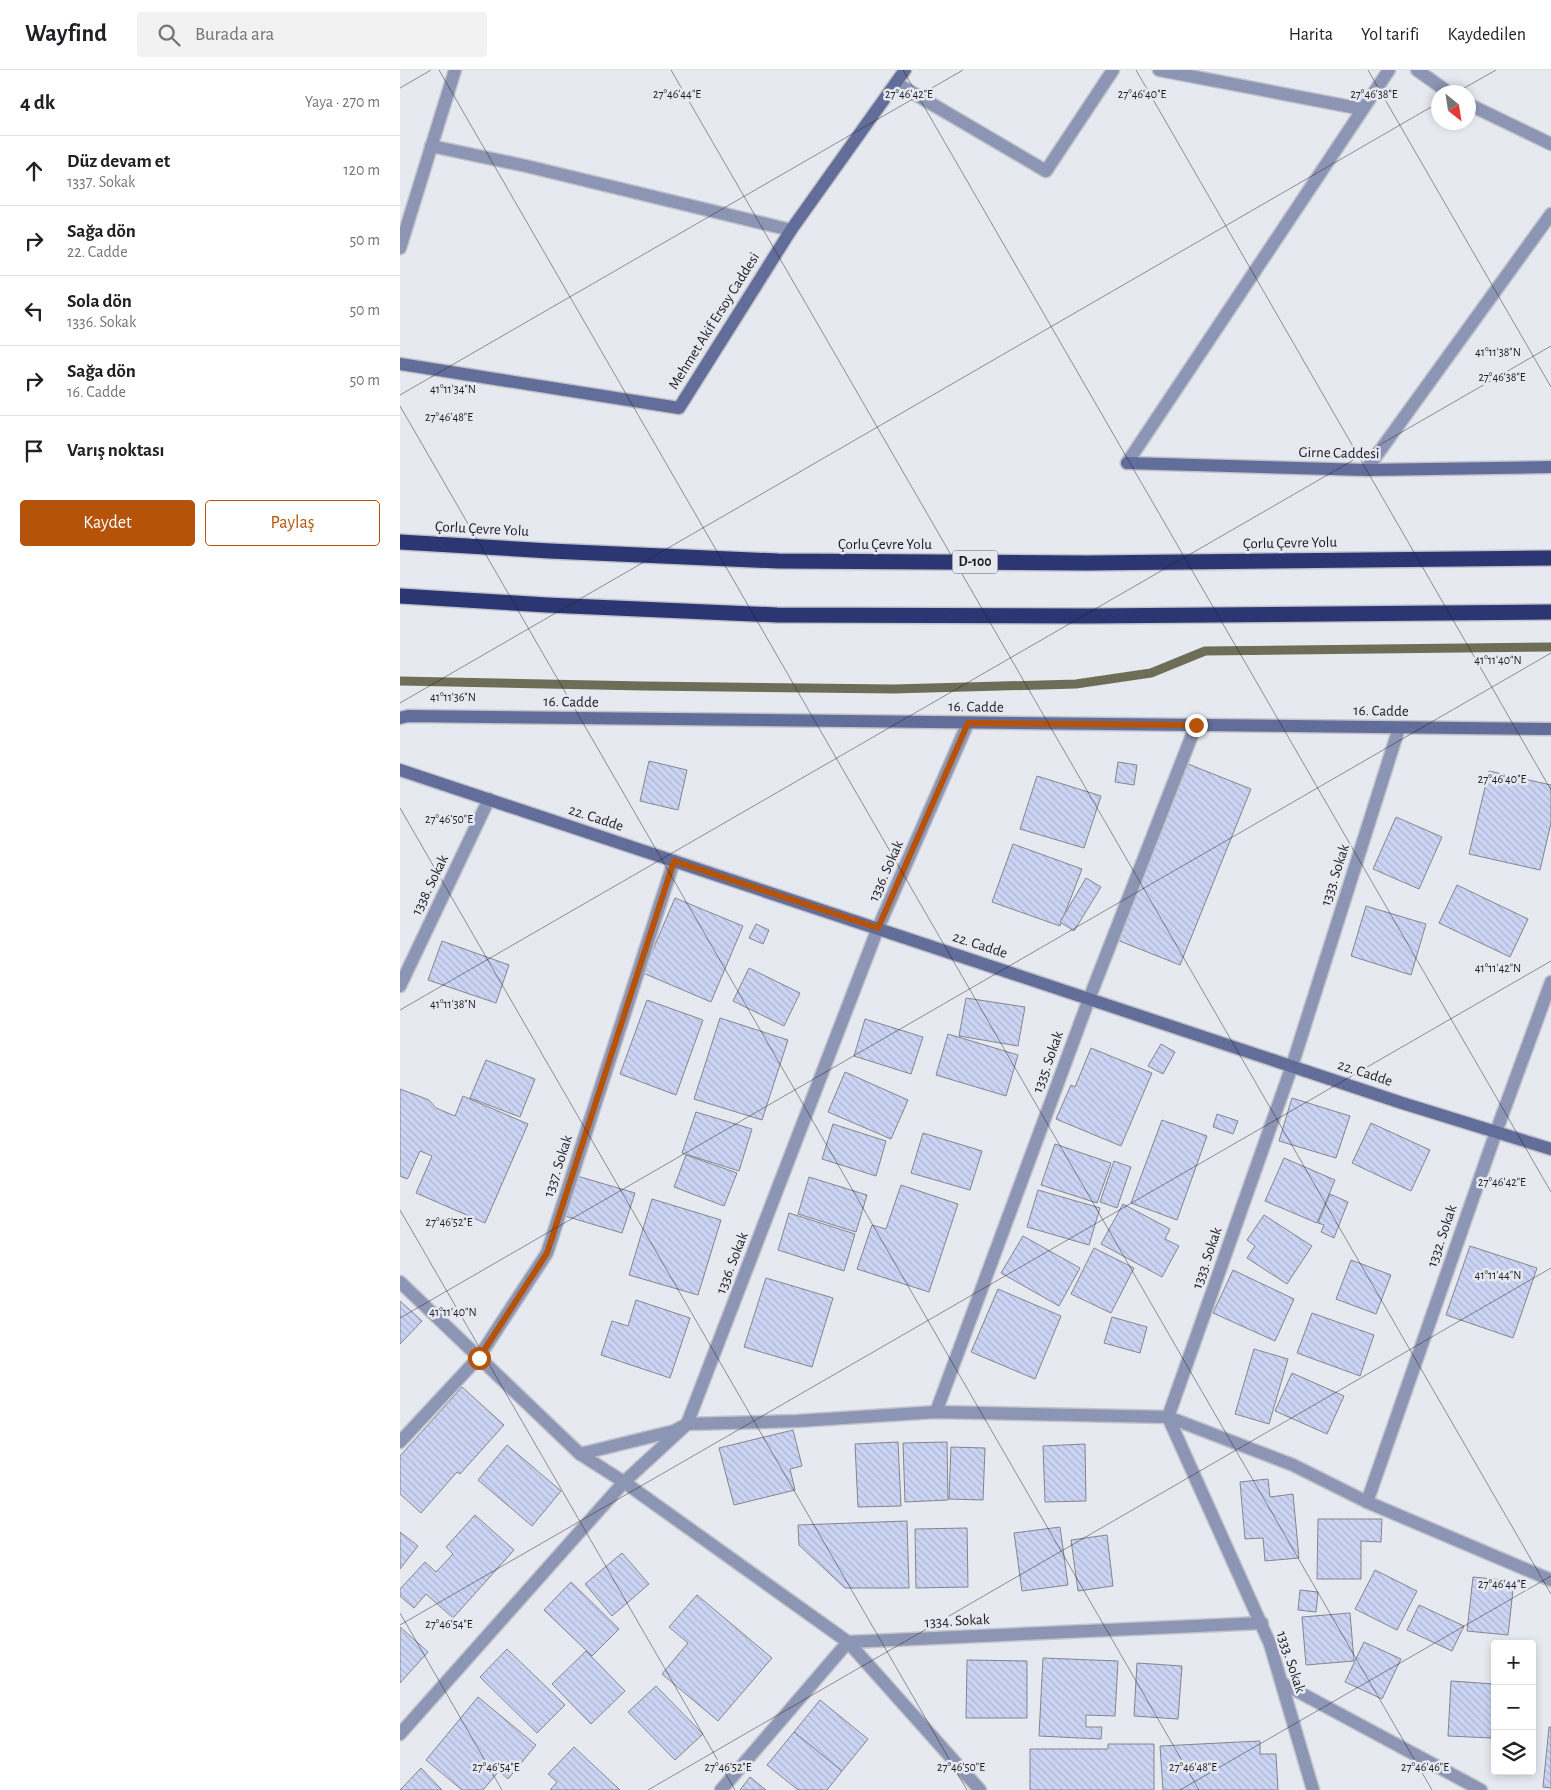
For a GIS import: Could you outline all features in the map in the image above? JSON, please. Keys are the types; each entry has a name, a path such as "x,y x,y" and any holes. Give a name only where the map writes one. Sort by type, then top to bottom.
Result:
{"highway":[{"name":"Çorlu Çevre Yolu","path":"400,542 778,561 1086,563 1551,558"},
{"path":"400,596 777,615 1087,616 1551,612"}],"street":[{"path":"400,248 455,70"},
{"name":"Mehmet Akif Ersoy Caddesi","path":"400,364 679,408 791,230 905,70"},
{"path":"896,83 1046,171 1113,70"},
{"path":"1159,70 1362,109 1389,70"},
{"path":"1417,70 1438,85"},
{"path":"1476,108 1551,144"},
{"name":"Girne Caddesi","path":"1362,109 1127,463 1366,470 1551,467"},
{"path":"431,146 526,166 791,230"},
{"path":"1366,470 1551,214"},
{"name":"16. Cadde","path":"400,718 1551,729"},
{"name":"1336. Sokak","path":"400,1734 624,1482 687,1424 878,928 968,723"},
{"name":"1335. Sokak","path":"936,1412 1089,999 1196,725"},
{"name":"1333. Sokak","path":"1314,1790 1270,1644 1168,1417 1292,1066 1399,728"},
{"name":"22. Cadde","path":"400,770 1292,1066 1551,1149"},
{"name":"1338. Sokak","path":"400,986 489,799"},
{"name":"1337. Sokak","path":"400,1442 479,1358 547,1253 674,861"},
{"name":"1332. Sokak","path":"1367,1502 1496,1132 1551,982"},
{"path":"400,1282 580,1454 624,1482 848,1642 980,1790"},
{"path":"580,1454 674,1430 687,1424 797,1421 936,1412 1168,1417 1293,1465 1367,1502 1549,1579 1551,1565"},
{"name":"1334. Sokak","path":"848,1642 1262,1624"},
{"path":"721,1790 848,1642"},
{"path":"1282,1683 1481,1790"}],"building":[{"path":"649,761 687,770 678,810 640,801"},
{"path":"1118,762 1137,765 1134,785 1115,782"},
{"path":"1188,764 1251,789 1180,965 1117,940"},
{"path":"1489,771 1551,785 1551,823 1540,870 1469,854"},
{"path":"1037,776 1101,796 1084,848 1020,829"},
{"path":"1396,817 1442,837 1419,889 1373,869"},
{"path":"1013,844 1082,869 1060,926 992,902"},
{"path":"1086,878 1101,887 1074,931 1060,922"},
{"path":"1457,885 1528,919 1510,957 1439,923"},
{"path":"675,898 743,926 711,1002 643,973"},
{"path":"1366,906 1426,924 1411,975 1351,956"},
{"path":"756,924 769,930 763,944 749,938"},
{"path":"442,941 509,965 496,1003 428,980"},
{"path":"749,968 800,993 784,1026 733,1001"},
{"path":"966,998 1025,1007 1018,1046 959,1036"},
{"path":"647,1000 703,1020 676,1095 620,1074"},
{"path":"720,1018 788,1040 762,1120 694,1099"},
{"path":"865,1019 923,1037 911,1074 854,1056"},
{"path":"948,1034 1018,1055 1006,1096 936,1075"},
{"path":"1161,1044 1175,1052 1163,1074 1148,1066"},
{"path":"1091,1048 1152,1073 1121,1146 1056,1119 1071,1085 1075,1087"},
{"path":"486,1060 535,1079 520,1117 470,1098"},
{"path":"845,1072 908,1100 891,1139 828,1112"},
{"path":"400,1089 429,1100 436,1108 455,1116 463,1096 528,1124 485,1223 416,1193 432,1156 420,1151 408,1178 400,1176"},
{"path":"1292,1098 1350,1116 1336,1158 1279,1141"},
{"path":"696,1112 752,1129 739,1171 682,1153"},
{"path":"1217,1114 1238,1121 1233,1134 1213,1127"},
{"path":"1162,1120 1207,1136 1177,1220 1131,1203"},
{"path":"1371,1123 1430,1150 1411,1191 1352,1163"},
{"path":"833,1124 886,1141 876,1176 822,1159"},
{"path":"923,1133 982,1151 970,1190 911,1173"},
{"path":"1055,1144 1111,1163 1097,1203 1041,1185"},
{"path":"686,1155 737,1173 724,1206 674,1187"},
{"path":"1284,1158 1335,1180 1317,1223 1265,1201"},
{"path":"1114,1161 1131,1167 1117,1208 1100,1202"},
{"path":"577,1176 635,1193 622,1233 565,1216"},
{"path":"809,1177 867,1195 856,1232 798,1214"},
{"path":"901,1185 958,1204 929,1292 857,1269 872,1225 886,1229"},
{"path":"1038,1190 1100,1208 1089,1245 1027,1227"},
{"path":"1330,1194 1348,1202 1334,1238 1321,1232 1324,1225 1318,1223"},
{"path":"652,1199 721,1220 698,1295 629,1275"},
{"path":"1123,1204 1170,1229 1165,1239 1179,1246 1162,1277 1101,1244"},
{"path":"789,1213 855,1234 844,1271 778,1250"},
{"path":"1264,1215 1312,1246 1287,1284 1247,1258 1255,1246 1247,1240"},
{"path":"1023,1236 1080,1268 1059,1306 1001,1273"},
{"path":"1470,1246 1537,1268 1513,1338 1446,1315"},
{"path":"1094,1248 1134,1268 1111,1313 1071,1294"},
{"path":"1351,1260 1391,1275 1376,1314 1336,1299"},
{"path":"1233,1270 1294,1299 1275,1341 1213,1313"},
{"path":"766,1278 833,1298 812,1367 744,1347"},
{"path":"998,1289 1061,1316 1035,1379 971,1352"},
{"path":"636,1300 690,1318 670,1378 601,1355 612,1321 628,1326"},
{"path":"400,1301 422,1321 400,1344"},
{"path":"1312,1313 1374,1335 1360,1376 1297,1353"},
{"path":"1112,1317 1147,1327 1140,1353 1104,1343"},
{"path":"1254,1349 1288,1359 1269,1424 1235,1414"},
{"path":"1292,1373 1344,1396 1327,1434 1275,1411"},
{"path":"462,1387 504,1425 460,1474 457,1472 421,1513 400,1494 400,1456"},
{"path":"793,1430 802,1466 790,1469 795,1490 734,1505 719,1448"},
{"path":"898,1442 901,1506 858,1507 855,1444"},
{"path":"947,1442 948,1500 905,1502 903,1443"},
{"path":"1085,1444 1086,1501 1045,1502 1043,1446"},
{"path":"507,1445 561,1491 532,1526 478,1480"},
{"path":"951,1447 985,1448 983,1500 949,1499"},
{"path":"1268,1479 1270,1497 1293,1494 1299,1558 1265,1561 1263,1538 1245,1539 1240,1482"},
{"path":"475,1515 514,1550 453,1618 426,1594 414,1608 400,1596 400,1589 425,1562 436,1572 453,1554 446,1547"},
{"path":"1318,1519 1382,1519 1381,1542 1361,1541 1361,1579 1317,1579"},
{"path":"907,1521 909,1588 845,1588 799,1545 798,1525"},
{"path":"1060,1527 1068,1585 1022,1591 1014,1533"},
{"path":"967,1528 968,1587 916,1588 915,1529"},
{"path":"400,1532 418,1546 400,1569"},
{"path":"1107,1535 1113,1586 1078,1591 1071,1540"},
{"path":"622,1553 649,1584 612,1616 585,1584"},
{"path":"1375,1570 1417,1591 1397,1630 1355,1609"},
{"path":"1473,1577 1514,1581 1508,1635 1467,1631"},
{"path":"571,1582 619,1629 592,1656 544,1610"},
{"path":"1300,1590 1318,1592 1316,1612 1298,1610"},
{"path":"697,1595 772,1658 718,1721 662,1674 688,1643 669,1627"},
{"path":"1419,1605 1464,1626 1452,1651 1407,1630"},
{"path":"1350,1613 1354,1661 1306,1665 1302,1617"},
{"path":"400,1627 428,1652 400,1683"},
{"path":"1364,1642 1401,1659 1382,1699 1345,1682"},
{"path":"507,1649 565,1705 537,1733 480,1677"},
{"path":"586,1651 625,1691 591,1724 552,1684"},
{"path":"1043,1658 1118,1661 1115,1716 1086,1715 1086,1727 1102,1727 1101,1739 1039,1736"},
{"path":"967,1660 1027,1661 1027,1718 966,1718"},
{"path":"1137,1663 1182,1666 1178,1719 1134,1716"},
{"path":"1451,1681 1491,1684 1491,1738 1448,1736"},
{"path":"656,1686 703,1734 675,1760 628,1712"},
{"path":"478,1697 536,1745 508,1779 499,1771 483,1790 462,1790 426,1760"},
{"path":"820,1700 868,1739 842,1771 794,1732"},
{"path":"1549,1727 1551,1727 1551,1788 1543,1787"},
{"path":"794,1732 842,1771 827,1790 798,1790 767,1765"},
{"path":"1260,1741 1260,1754 1276,1754 1278,1790 1163,1790 1160,1746"},
{"path":"1108,1744 1154,1744 1154,1790 1030,1790 1030,1749 1108,1749"},
{"path":"574,1747 620,1790 550,1790 557,1782 548,1774"},
{"path":"421,1768 442,1790 400,1790"},
{"path":"750,1777 766,1790 740,1790"}],"waterway":[{"path":"400,681 894,689 1076,684 1151,673 1205,651 1551,647"}],"route":[{"path":"479,1358 547,1253 674,861 878,928 968,723 1196,725"}]}
